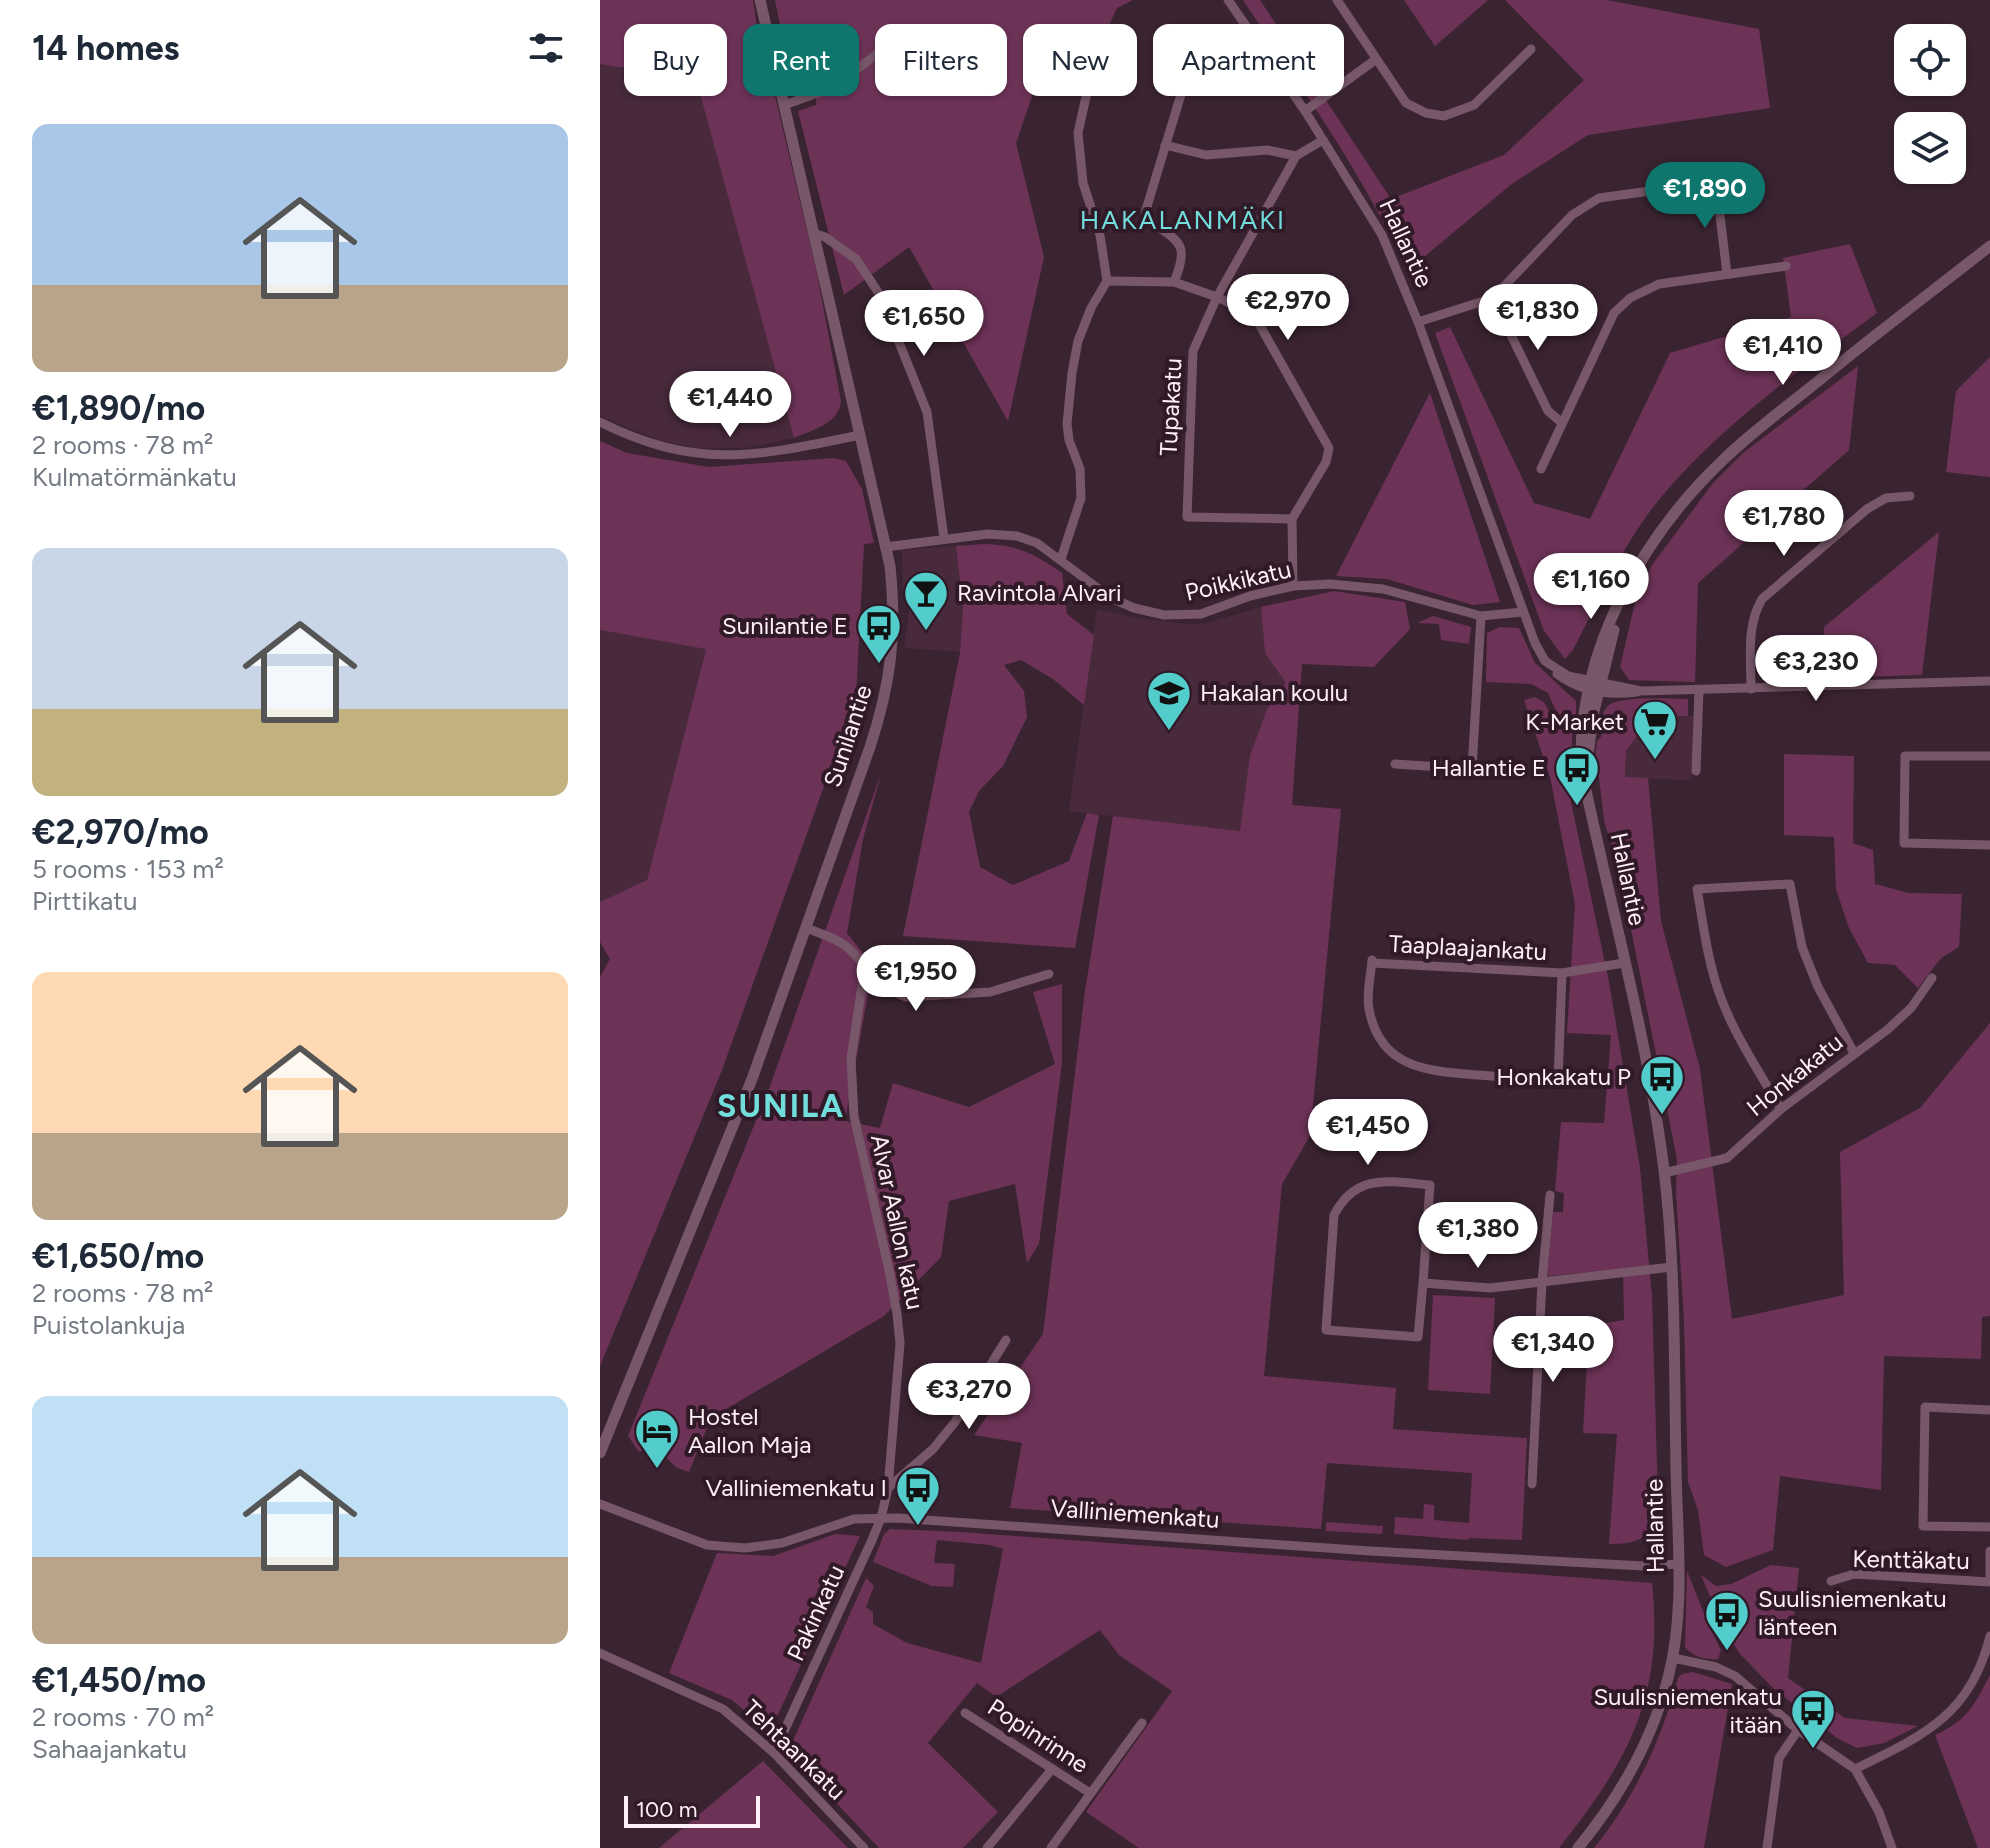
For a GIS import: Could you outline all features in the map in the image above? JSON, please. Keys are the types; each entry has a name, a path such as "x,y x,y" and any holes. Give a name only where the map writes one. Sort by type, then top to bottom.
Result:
{"street":[{"name":"Sunilantie","path":"600,1453 752,1079 870,747 887,689 894,633 894,603 885,547 760,0"},
{"name":"Hallantie","path":"1228,0 1305,111 1382,235 1418,322 1523,612 1545,661 1568,676 1595,687"},
{"path":"1337,0 1406,103 1426,113 1444,116 1474,105 1531,49"},
{"path":"784,105 826,90 875,56"},
{"path":"1305,111 1375,60"},
{"path":"1061,559 1081,498 1080,469 1069,440 1067,424 1072,373 1078,341 1091,308 1107,281 1100,235 1083,183 1078,133 1086,96"},
{"path":"1174,282 1184,252 1177,242 1147,219 1145,213 1180,96"},
{"path":"1165,145 1206,155 1267,150 1296,156 1323,140"},
{"name":"Tupakatu","path":"1292,519 1187,517 1193,351 1217,297 1296,156"},
{"path":"1418,322 1493,298 1572,215 1599,198 1716,182 1727,274"},
{"path":"813,233 825,237 856,259 880,295 927,412 944,538"},
{"name":"Hallantie","path":"1578,1848 1607,1810 1638,1758 1654,1723 1673,1658 1678,1564 1672,1267 1664,1173 1639,1033 1587,795 1595,687 1631,579 1676,512 1725,458 1990,246"},
{"path":"1541,469 1614,313 1630,298 1659,284 1786,266"},
{"path":"1107,281 1174,282 1217,297 1254,315 1329,448 1326,462 1292,519 1293,586"},
{"path":"1493,298 1548,411 1561,422"},
{"path":"600,422 657,446 694,454 728,456 776,452 860,435"},
{"path":"1751,689 1753,613 1762,599 1867,509 1886,498 1910,496"},
{"name":"Poikkikatu","path":"885,547 988,534 1017,536 1037,543 1111,598 1134,608 1164,615 1201,614 1250,596 1293,586 1330,584 1383,589 1481,616 1523,612"},
{"path":"1395,764 1472,769 1481,616"},
{"path":"1595,687 1641,691 1990,681"},
{"path":"1696,771 1699,690"},
{"path":"1990,756 1905,756 1904,843 1990,845"},
{"path":"1781,1109 1741,1042 1725,1008 1712,971 1697,889 1790,884 1802,947 1818,987 1854,1053"},
{"path":"806,928 845,945 880,983 893,993 906,997 990,992 1049,974"},
{"name":"Taaplaajankatu","path":"1562,973 1558,1081 1432,1072 1410,1065 1392,1054 1378,1035 1368,1007 1372,962 1562,973 1624,963"},
{"name":"Alvar Aallon katu","path":"865,966 851,1059 854,1116 889,1270 900,1343 888,1488"},
{"name":"Honkakatu","path":"1664,1173 1727,1158 1781,1109 1911,1008 1932,978"},
{"path":"1383,1180 1430,1185 1423,1283 1418,1337 1326,1330 1334,1215 1343,1199 1362,1186 1383,1180"},
{"path":"1532,1484 1542,1282 1550,1195"},
{"path":"1423,1283 1490,1288 1672,1267"},
{"path":"888,1488 933,1449 955,1422 1006,1340"},
{"path":"1990,1410 1925,1407 1923,1526 1990,1527"},
{"name":"Pakinkatu","path":"774,1753 881,1518 888,1488"},
{"name":"Valliniemenkatu","path":"600,1504 707,1545 745,1548 782,1543 854,1519 881,1518 1370,1551 1643,1566 1678,1564"},
{"path":"1990,1551 1990,1579"},
{"name":"Kenttäkatu","path":"1831,1581 1854,1574 1990,1579"},
{"path":"1855,1769 1948,1715 1976,1679 1990,1636"},
{"name":"Tehtaankatu","path":"600,1653 723,1709 774,1753 864,1848"},
{"path":"1673,1658 1716,1667 1735,1676 1798,1730 1855,1769 1879,1812 1892,1848"},
{"name":"Popinrinne","path":"965,1713 1090,1793"},
{"path":"1051,1848 1142,1723"},
{"path":"1767,1848 1779,1758 1798,1730"},
{"path":"987,1848 1052,1769"}],"shaded area":[{"path":"600,0 753,0 757,24 743,24 743,96 775,96 816,269 841,401 835,415 824,425 794,438 701,96 727,96 727,24 624,24 624,68 600,64"},
{"path":"775,0 1133,0 1117,8 1110,24 1023,24 1023,96 1032,96 1016,143 1044,257 1008,421 909,247 844,295 798,111 816,105 816,96 859,96 859,24 780,24"},
{"path":"1243,0 1260,0 1276,24 1259,24"},
{"path":"1404,0 1488,0 1435,46"},
{"path":"1505,0 1607,0 1759,29 1770,108 1588,135 1513,183 1419,261 1431,286 1410,279 1375,206 1307,96 1323,96 1391,199 1504,155 1584,80"},
{"path":"600,64 624,68 624,96 701,96 794,438 746,448 698,448 658,440 600,416"},
{"path":"1850,244 1877,313 1764,398 1711,445 1662,496 1613,570 1573,650 1565,659 1544,631 1435,333 1450,327 1534,503 1590,519 1670,353 1791,317 1783,258"},
{"path":"1990,357 1990,477 1946,472 1956,391"},
{"path":"1858,366 1849,450 1698,583 1695,682 1629,680 1620,667 1637,594 1652,565 1713,483 1743,453"},
{"path":"1430,393 1500,602 1473,605 1387,579 1336,576"},
{"path":"600,441 627,453 709,467 834,458 846,461 862,489 874,543 864,544 856,697 722,1070 600,1366 600,977 610,959 600,942 600,902 647,880 706,649 600,630"},
{"path":"1939,532 1922,675 1822,678 1824,627"},
{"path":"984,544 1026,552 1062,573 1067,614 1094,635 1084,705 1053,679 1021,660 1004,665 1024,691 1027,717 1003,766 979,791 969,812 980,867 1013,885 1069,861 1087,813 1099,815 1075,948 903,936 960,653 963,608 956,546"},
{"path":"956,546 963,608 960,652 904,648 909,611 903,593 902,550"},
{"path":"1334,591 1405,602 1410,629 1374,667 1302,664 1292,805 1341,809 1310,1136 1282,1184 1264,1376 1396,1388 1393,1429 1527,1438 1522,1540 1468,1540 1394,1534 1395,1517 1423,1519 1424,1504 1434,1505 1434,1520 1469,1523 1472,1473 1327,1463 1321,1529 1010,1508 1022,1443 974,1435 1043,1334 1085,991 1113,816 1240,831 1250,755 1267,709 1286,683 1265,653 1261,607"},
{"name":"Hakalan koulu","path":"1261,607 1265,653 1286,683 1267,709 1250,755 1241,831 1069,811 1097,609 1188,624 1207,623"},
{"path":"1433,616 1471,627 1469,644 1441,640 1439,624 1417,623"},
{"path":"1500,627 1519,628 1535,663 1576,701 1576,725 1561,717 1548,693 1531,684 1486,682 1487,633"},
{"path":"600,630 706,648 647,880 600,902"},
{"path":"1535,697 1544,702 1554,720 1572,733 1572,779 1568,788 1609,982 1640,1168 1652,1296 1658,1501 1649,1530 1639,1539 1622,1544 1609,1544 1617,1434 1583,1433 1589,1326 1624,1320 1623,1269 1547,1276 1553,1212 1563,1212 1564,1193 1555,1191 1561,1122 1604,1123 1611,1035 1567,1033 1575,904 1550,777 1524,700"},
{"path":"1635,699 1688,699 1688,716 1652,716 1626,751 1625,777 1648,778 1661,921 1700,1069 1732,1319 1844,1295 1840,1152 1920,1108 1990,1023 1990,1316 1982,1317 1981,1359 1884,1356 1881,1490 1780,1476 1773,1550 1726,1567 1704,1555 1698,1510 1688,1482 1677,1159 1621,879 1604,820 1599,778 1594,767 1597,741 1604,726 1601,724 1602,717 1608,706"},
{"path":"1653,716 1694,716 1692,780 1625,778 1626,751"},
{"path":"1784,754 1854,756 1853,843 1873,850 1875,884 1909,893 1962,894 1959,947 1941,958 1918,988 1895,965 1868,963 1849,928 1836,889 1834,837 1784,835"},
{"path":"882,771 863,839 847,933 873,966 845,1121 880,1128 893,1083 969,1107 1055,1064 1033,992 1062,984 1062,1063 1039,1244 1027,1263 1015,1184 949,1201 941,1257 884,1316 711,1418 689,1472 677,1468 657,1449 663,1441 639,1452 628,1436 770,1086"},
{"path":"1433,1295 1495,1298 1490,1394 1428,1390"},
{"path":"1326,1522 1383,1526 1382,1534 1326,1531"},
{"path":"890,1529 1652,1583 1652,1661 1646,1694 1622,1756 1559,1848 1139,1848 1086,1812 1172,1691 1119,1655 1100,1630 996,1697 977,1683 928,1743 998,1812 963,1848 879,1848 788,1752 866,1578 874,1586 866,1607 873,1612 873,1624 907,1643 981,1663 1003,1549 937,1540 934,1563 955,1564 953,1587 932,1586 873,1562 884,1534"},
{"path":"835,1534 860,1536 770,1732 732,1700 669,1673 717,1553 773,1556"},
{"path":"1771,1565 1799,1568 1788,1678 1845,1718 1918,1726 1884,1743 1857,1748 1837,1738 1773,1688 1740,1654 1722,1625 1701,1575 1716,1586 1731,1584"},
{"path":"1687,1571 1721,1650 1718,1659 1700,1657 1685,1647"},
{"path":"1693,1672 1732,1684 1704,1848 1594,1848 1622,1809 1645,1768 1678,1678"},
{"path":"1990,1675 1990,1848 1978,1848 1935,1735 1963,1718"},
{"path":"763,1761 848,1848 659,1848"}],"place":[{"name":"Ravintola Alvari","path":"926,632"},
{"name":"Sunilantie E","path":"879,665"},
{"name":"Hakalan koulu","path":"1169,732"},
{"name":"K-Market","path":"1655,761"},
{"name":"Hallantie E","path":"1577,807"},
{"name":"Honkakatu P","path":"1662,1116"},
{"name":"Hostel Aallon Maja","path":"657,1470"},
{"name":"Valliniemenkatu I","path":"918,1527"},
{"name":"Suulisniemenkatu länteen","path":"1727,1652"},
{"name":"Suulisniemenkatu itään","path":"1813,1750"}],"district":[{"name":"HAKALANMÄKI","path":"1183,220"},
{"name":"SUNILA","path":"781,1106"}]}
